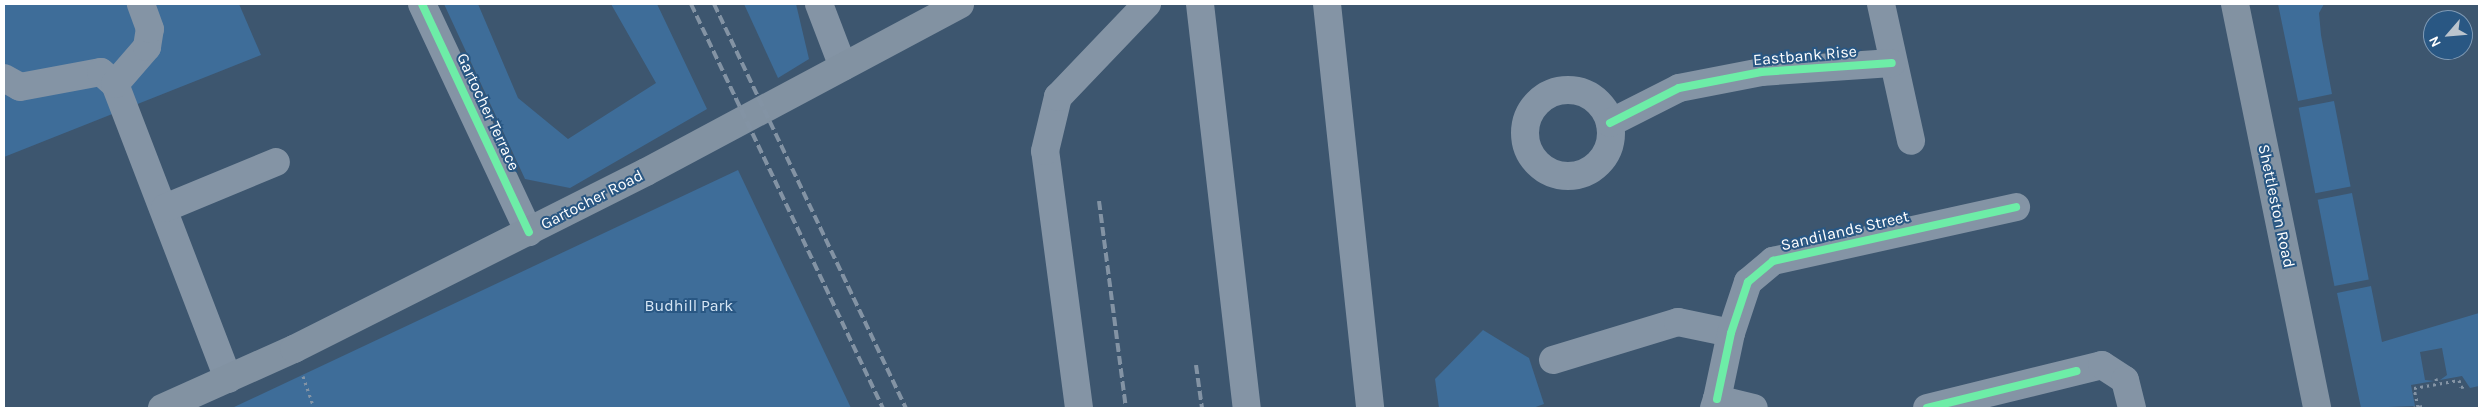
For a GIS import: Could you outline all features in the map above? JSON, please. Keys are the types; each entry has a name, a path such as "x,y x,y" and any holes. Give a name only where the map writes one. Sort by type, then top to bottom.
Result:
{"main road":[{"name":"Gartocher Road","path":"162,408 228,379 529,232 960,4"},
{"name":"Shettleston Road","path":"2235,4 2317,408"}],"street":[{"path":"115,84 147,47 150,29 141,4"},
{"name":"Gartocher Terrace","path":"422,4 529,232"},
{"path":"819,4 843,66"},
{"path":"1079,408 1045,151 1058,97 1147,4"},
{"path":"1200,4 1247,408"},
{"path":"1327,4 1370,408"},
{"path":"1881,4 1910,141"},
{"name":"Eastbank Rise","path":"1610,123 1678,88 1761,72 1892,63"},
{"path":"4,78 20,87 101,72 115,84 165,208 228,379"},
{"path":"165,208 276,162"},
{"name":"Sandilands Street","path":"1754,408 1715,404 1731,333 1748,282 1773,261 2016,207"},
{"path":"1553,360 1678,322 1731,333"},
{"path":"1927,408 2102,365 2125,380 2132,408"}],"path":[{"path":"2436,378 2437,384"},
{"path":"2418,407 2414,388 2459,380 2461,387 2466,386"},
{"path":"2414,408 2423,406"}],"green space":[{"path":"4,4 239,4 261,55 4,157"},
{"path":"444,4 478,4 518,98 568,139 656,83 611,4 657,4 707,109 570,188 525,179"},
{"path":"744,4 796,4 809,59 778,78"},
{"path":"2278,4 2324,4 2319,13 2321,35 2332,94 2298,101"},
{"path":"2334,101 2351,186 2315,193 2299,108"},
{"name":"Budhill Park","path":"738,170 851,408 232,408"},
{"path":"2352,193 2369,279 2334,286 2318,200"},
{"path":"2371,286 2382,342 2479,313 2479,386 2470,388 2462,376 2440,380 2447,375 2442,348 2420,352 2425,380 2434,381 2411,385 2415,406 2361,408 2337,293"},
{"path":"1483,330 1529,358 1544,404 1533,408 1439,408 1435,379"}],"railway":[{"path":"691,4 883,408"},
{"path":"714,4 906,408"},
{"path":"1099,201 1126,408"},
{"path":"1196,365 1202,408"}],"cycle path":[{"path":"422,4 529,232"},
{"path":"1610,123 1679,88 1761,72 1892,63"},
{"path":"1717,399 1731,333 1748,282 1773,261 2016,207"},
{"path":"1927,408 2077,371"}]}
